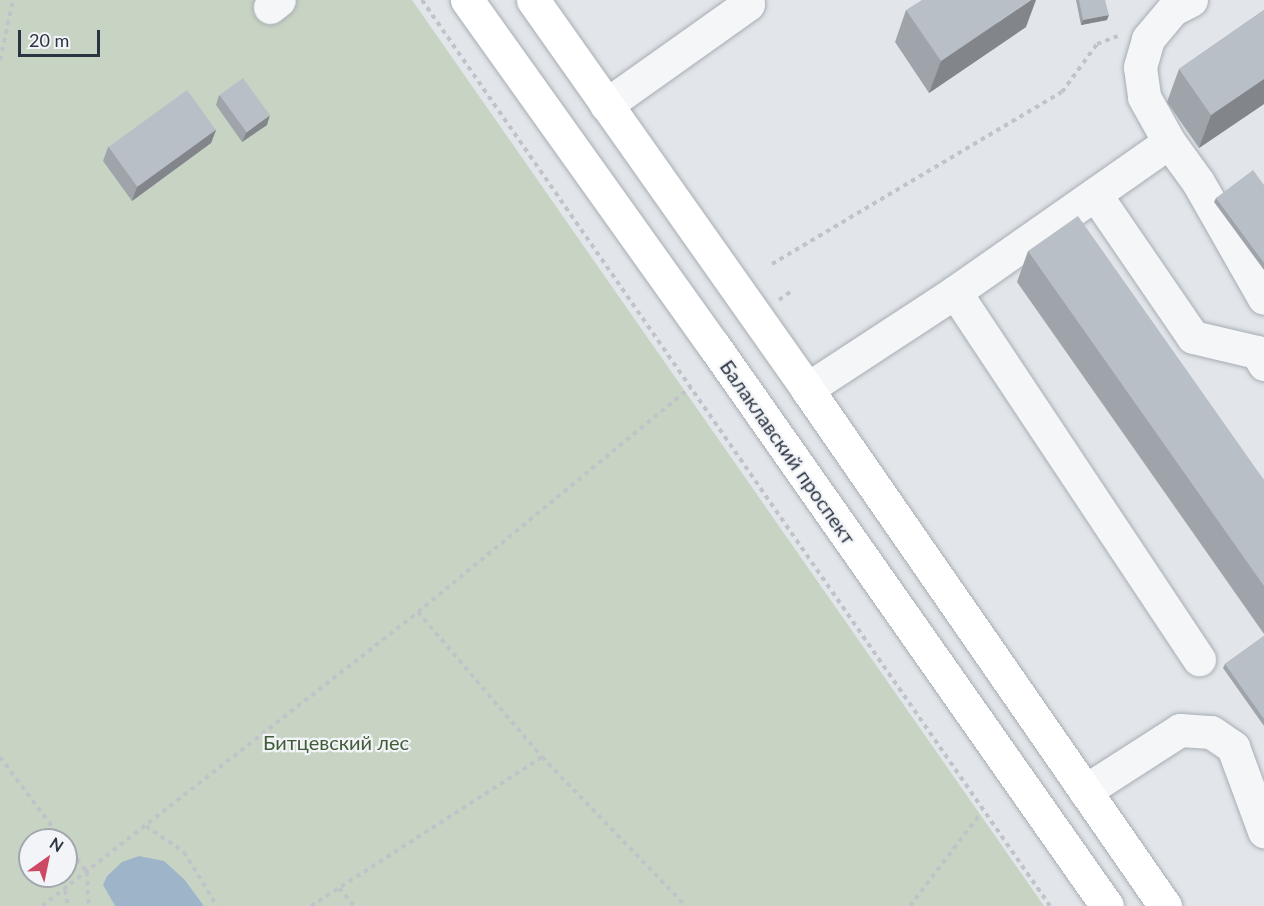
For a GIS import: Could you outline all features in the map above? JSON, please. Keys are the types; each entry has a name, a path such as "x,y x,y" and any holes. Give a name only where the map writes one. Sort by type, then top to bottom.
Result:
{"main road":[{"name":"Балаклавский проспект","path":"467,0 714,346 1107,906"},
{"path":"533,0 807,389 1165,906"}],"lane":[{"path":"606,105 748,4 746,0"},
{"path":"1191,0 1173,9 1148,39 1140,67 1144,97 1169,142 1198,182 1264,298"},
{"path":"807,389 955,292 1169,142"},
{"path":"1095,194 1193,337 1257,352 1264,364"},
{"path":"955,292 1199,658"},
{"path":"1085,791 1180,730 1211,732 1233,747 1264,831"}],"path":[{"path":"0,60 13,0"},
{"path":"422,0 1050,906"},
{"path":"772,264 1062,92 1097,44 1129,32 1148,39"},
{"path":"679,372 685,368"},
{"path":"42,906 418,612 691,387"},
{"path":"418,612 542,757 686,906"},
{"path":"0,757 53,828"},
{"path":"311,906 542,757"},
{"path":"910,906 980,814"},
{"path":"146,826 184,852 217,906"},
{"path":"78,860 87,872 89,906"},
{"path":"339,888 354,906"},
{"path":"65,890 68,906"}],"green space":[{"name":"Битцевский лес","path":"0,0 412,0 1044,906 204,906 185,880 103,885 115,906 0,906"}],"water":[{"path":"139,856 164,861 185,880 204,906 115,906 103,885 107,876 122,862"}],"building":[{"path":"922,0 1031,0 941,61 906,10"},
{"path":"1079,0 1105,0 1109,15 1083,20"},
{"path":"1264,10 1264,79 1211,115 1179,69"},
{"path":"243,78 270,115 247,132 220,95"},
{"path":"187,90 216,130 137,187 109,147"},
{"path":"1253,170 1264,185 1264,263 1216,198"},
{"path":"1078,216 1264,480 1264,586 1028,251"},
{"path":"1264,636 1264,719 1225,664"}]}
